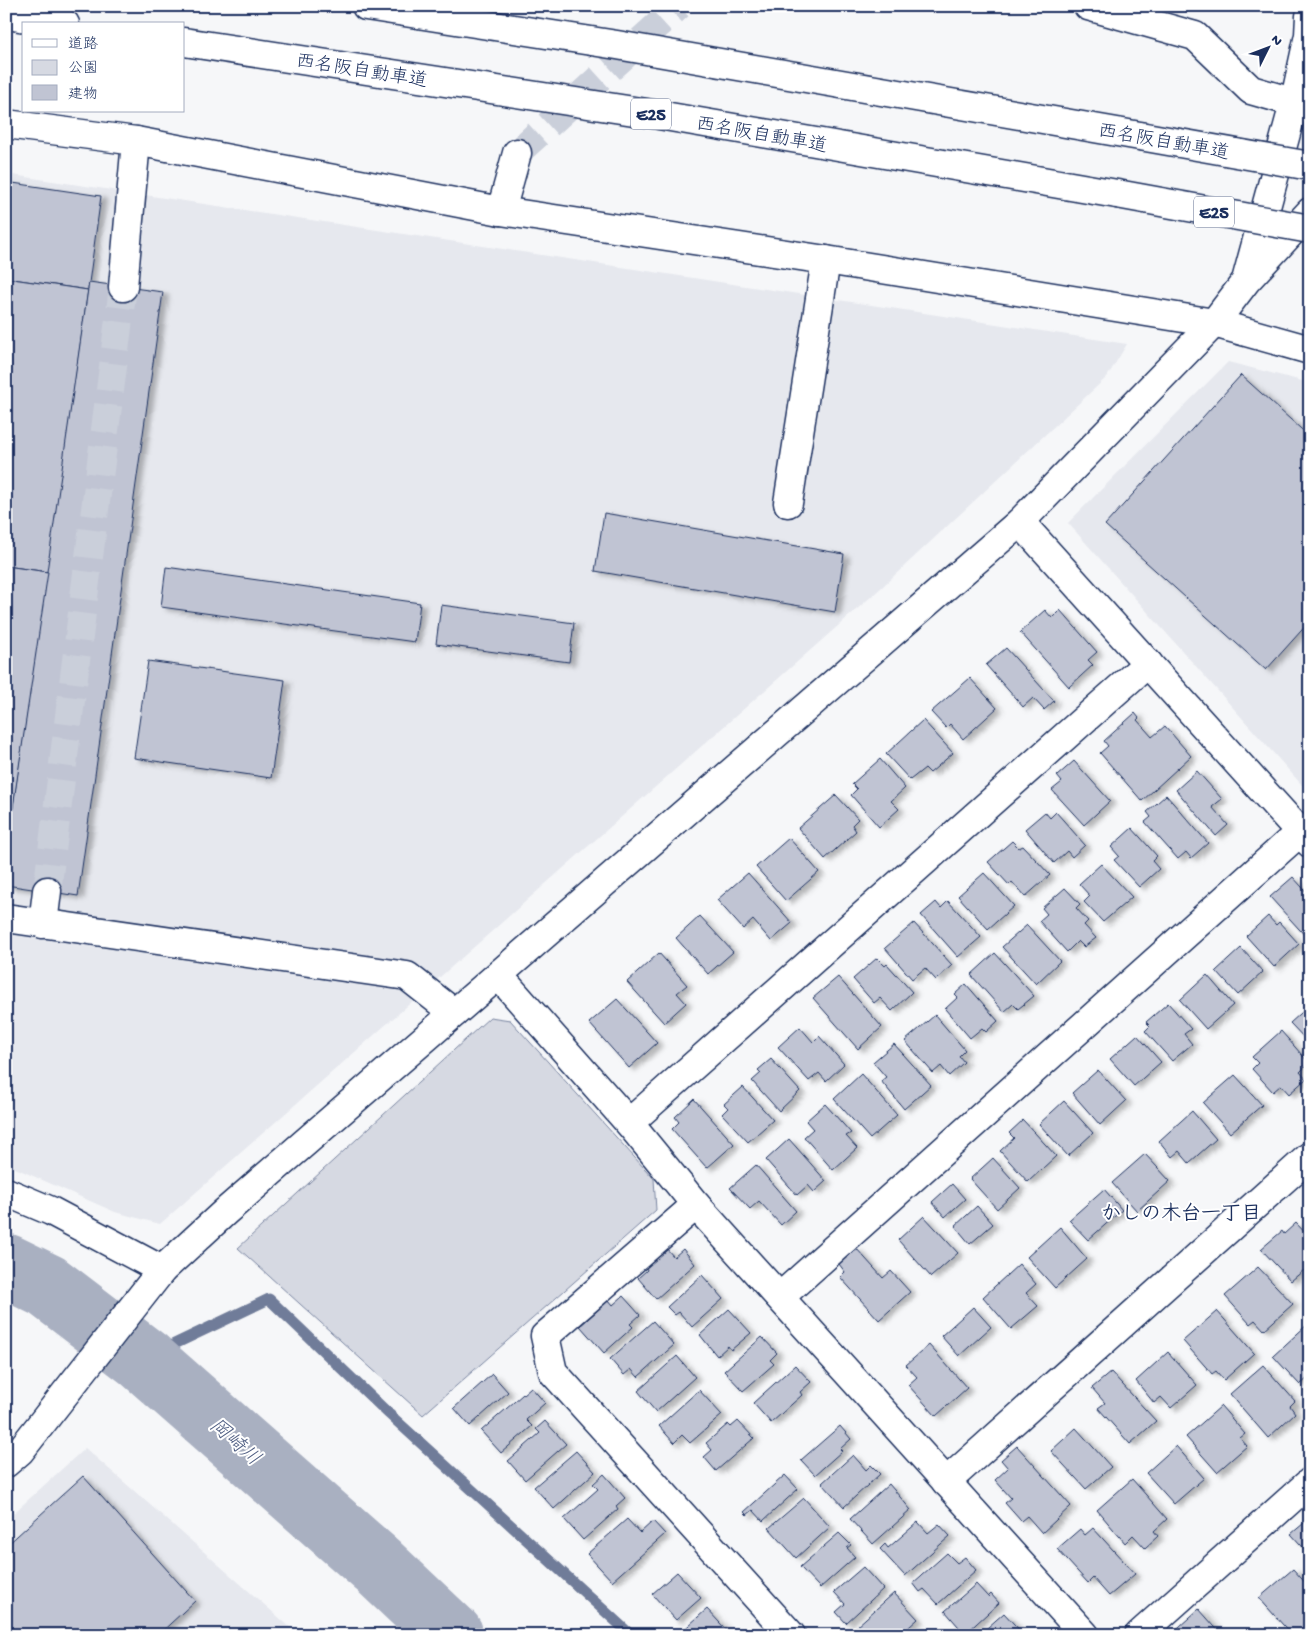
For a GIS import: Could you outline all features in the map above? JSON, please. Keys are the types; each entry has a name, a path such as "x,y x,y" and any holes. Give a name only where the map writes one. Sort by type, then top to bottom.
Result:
{"main road":[{"name":"西名阪自動車道","path":"366,6 618,45 1310,166"},
{"path":"1088,6 1196,36 1250,90 1302,106"},
{"path":"6,15 52,22"},
{"path":"1246,280 1302,106 1310,16"},
{"name":"西名阪自動車道","path":"185,42 647,113 1117,194 1310,230"},
{"path":"6,124 136,141 501,211 826,260 1214,324 1310,350"},
{"path":"123,287 136,141"},
{"path":"501,211 517,153"},
{"path":"6,1463 20,1451 155,1279 225,1212 1020,522 1214,324 1246,280 1310,212"},
{"path":"788,503 826,260"},
{"path":"780,1297 1305,837 1020,522"},
{"path":"629,1123 1148,663"},
{"path":"42,924 46,891"},
{"path":"6,918 407,976 454,1013"},
{"path":"499,976 629,1123 696,1205 1085,1635"},
{"path":"946,1482 1310,1156"},
{"path":"6,1192 51,1211 155,1279"},
{"path":"696,1205 545,1336 553,1372 791,1635"},
{"path":"1139,1635 1310,1482"}],"shaded area":[{"path":"6,174 1127,344 1107,377 882,587 160,1224 115,1212 6,1164"},
{"path":"1228,362 1310,383 1310,794 1068,523"},
{"path":"85,1448 299,1635 6,1635 6,1520"}],"green space":[{"path":"490,1017 510,1020 654,1179 656,1210 423,1415 238,1248"}],"building":[{"path":"6,182 101,196 88,290 6,278"},
{"path":"6,278 88,290 48,572 6,566"},
{"path":"89,282 163,292 78,896 6,885 6,854"},
{"path":"1241,375 1310,437 1310,621 1266,670 1105,525"},
{"path":"604,513 844,554 835,612 595,571"},
{"path":"6,566 48,572 6,854"},
{"path":"166,567 420,603 415,642 161,607"},
{"path":"441,605 574,623 569,662 436,644"},
{"path":"1045,610 1052,618 1060,610 1097,652 1088,660 1093,665 1069,687 1020,632"},
{"path":"1006,648 1054,701 1044,710 1033,698 1023,707 986,665"},
{"path":"148,661 285,680 271,778 134,758"},
{"path":"970,678 997,708 963,739 950,724 946,728 931,712"},
{"path":"1135,713 1139,718 1137,720 1152,737 1165,726 1191,756 1142,801 1100,753 1108,746 1104,741"},
{"path":"923,720 953,753 930,773 925,768 910,780 886,754"},
{"path":"880,759 905,788 891,801 899,809 879,827 851,795 857,789 852,784"},
{"path":"1074,761 1110,801 1084,825 1052,790 1062,782 1057,776"},
{"path":"1197,771 1222,799 1212,807 1228,825 1216,836 1176,790"},
{"path":"836,795 858,819 852,825 856,831 825,859 798,828"},
{"path":"1166,795 1208,843 1191,858 1186,852 1178,859 1145,822 1151,817 1147,812"},
{"path":"1045,812 1050,818 1056,812 1085,845 1072,857 1067,851 1054,863 1025,829"},
{"path":"1132,828 1157,856 1152,861 1159,869 1139,887 1114,860 1119,856 1111,847"},
{"path":"789,838 819,872 786,901 756,867"},
{"path":"1012,841 1019,848 1023,846 1050,875 1025,897 1012,882 1009,885 988,862"},
{"path":"1101,864 1132,897 1103,922 1084,902 1090,896 1079,884"},
{"path":"748,873 792,923 771,941 753,920 743,929 717,900"},
{"path":"984,873 1014,906 988,929 958,896"},
{"path":"1293,877 1310,896 1309,940 1270,897"},
{"path":"1065,888 1080,904 1076,908 1088,921 1084,925 1096,938 1084,947 1078,941 1067,952 1039,921 1047,914 1042,908"},
{"path":"948,901 981,937 958,957 921,915 936,902 941,908"},
{"path":"700,916 733,952 708,974 676,938"},
{"path":"1268,916 1276,925 1279,922 1299,944 1274,967 1246,936"},
{"path":"914,923 952,965 936,980 925,968 912,979 885,948"},
{"path":"1027,925 1060,961 1036,984 1002,947"},
{"path":"1241,948 1263,972 1238,995 1216,971"},
{"path":"659,953 687,985 677,993 686,1003 664,1023 627,982"},
{"path":"995,953 1034,996 1018,1009 1013,1004 1004,1012 971,975"},
{"path":"877,958 885,966 887,964 912,992 892,1011 880,998 874,1003 853,979"},
{"path":"1207,975 1233,1005 1206,1029 1180,1000"},
{"path":"838,977 882,1027 858,1049 813,998"},
{"path":"966,984 998,1021 986,1032 982,1028 970,1038 945,1009 958,997 955,994"},
{"path":"617,999 657,1043 629,1068 589,1023"},
{"path":"1168,1003 1191,1029 1184,1034 1192,1044 1172,1061 1145,1031 1150,1026 1146,1022"},
{"path":"1310,1005 1310,1042 1309,1043 1290,1023"},
{"path":"935,1015 965,1050 959,1056 964,1062 949,1076 941,1066 933,1073 905,1041"},
{"path":"800,1027 813,1042 819,1036 844,1064 826,1081 819,1073 809,1081 778,1047"},
{"path":"1281,1031 1309,1063 1300,1072 1306,1079 1289,1094 1281,1085 1273,1092 1252,1069 1258,1063 1252,1057"},
{"path":"1137,1035 1161,1062 1134,1086 1110,1059"},
{"path":"894,1044 931,1085 904,1109 881,1081 886,1077 873,1062"},
{"path":"771,1059 800,1091 779,1111 752,1081 761,1073 758,1070"},
{"path":"1098,1070 1126,1101 1100,1125 1072,1093"},
{"path":"861,1074 897,1115 870,1139 834,1099"},
{"path":"1235,1075 1262,1105 1230,1133 1203,1103"},
{"path":"743,1087 773,1120 748,1142 722,1114 728,1108 724,1104"},
{"path":"694,1099 734,1144 707,1168 672,1129 679,1122 675,1117"},
{"path":"1064,1101 1093,1133 1068,1156 1039,1124"},
{"path":"825,1104 851,1133 846,1136 857,1148 833,1170 804,1137 813,1129 806,1121"},
{"path":"1192,1111 1216,1139 1189,1163 1179,1151 1172,1157 1159,1141"},
{"path":"1023,1120 1056,1156 1028,1182 1000,1151 1014,1138 1009,1133"},
{"path":"789,1139 826,1181 814,1192 808,1185 797,1195 766,1160"},
{"path":"1145,1154 1170,1181 1137,1211 1112,1183"},
{"path":"993,1158 1020,1188 997,1209 970,1179"},
{"path":"756,1165 796,1211 781,1225 759,1201 750,1209 730,1188"},
{"path":"952,1184 965,1199 945,1217 932,1202"},
{"path":"1104,1189 1122,1210 1088,1240 1069,1220"},
{"path":"977,1206 993,1224 970,1244 955,1226"},
{"path":"924,1216 958,1253 931,1277 898,1240"},
{"path":"1296,1223 1310,1238 1310,1277 1304,1270 1291,1281 1261,1249 1282,1231 1284,1234"},
{"path":"1060,1227 1087,1259 1055,1288 1027,1257"},
{"path":"666,1248 674,1257 683,1249 695,1264 656,1299 638,1278 647,1270 645,1266"},
{"path":"856,1248 883,1278 891,1271 910,1292 879,1320 840,1277 845,1272 839,1264"},
{"path":"1019,1264 1036,1284 1026,1293 1038,1306 1011,1329 983,1297"},
{"path":"1258,1267 1293,1304 1264,1330 1255,1320 1250,1324 1225,1296"},
{"path":"702,1275 723,1299 692,1327 679,1312 675,1315 667,1307"},
{"path":"623,1296 640,1315 630,1324 633,1327 604,1353 580,1326 609,1300 613,1305"},
{"path":"973,1307 991,1327 959,1356 941,1336"},
{"path":"729,1309 751,1333 731,1350 728,1346 717,1356 700,1335"},
{"path":"1217,1311 1254,1353 1224,1380 1216,1371 1212,1374 1183,1341"},
{"path":"653,1321 674,1345 638,1377 631,1369 624,1375 610,1359"},
{"path":"1309,1323 1310,1376 1300,1385 1273,1356"},
{"path":"762,1337 777,1353 770,1360 774,1364 743,1391 724,1371"},
{"path":"929,1345 967,1388 936,1416 908,1385 917,1377 906,1365"},
{"path":"1168,1352 1197,1385 1171,1408 1161,1397 1154,1403 1136,1381"},
{"path":"677,1356 695,1377 656,1412 638,1391"},
{"path":"795,1365 811,1382 800,1392 802,1395 771,1423 753,1403"},
{"path":"1263,1365 1295,1401 1290,1406 1295,1413 1268,1438 1230,1394"},
{"path":"1111,1372 1156,1421 1130,1444 1098,1408 1105,1403 1092,1388"},
{"path":"492,1374 508,1392 470,1426 454,1408"},
{"path":"531,1387 545,1403 526,1420 532,1426 501,1453 481,1431"},
{"path":"699,1390 722,1415 690,1443 682,1435 674,1443 659,1426"},
{"path":"1221,1406 1245,1434 1240,1438 1247,1446 1217,1472 1186,1437"},
{"path":"545,1421 566,1444 525,1480 508,1461 540,1433 536,1429"},
{"path":"738,1421 754,1438 716,1471 704,1457 712,1450 706,1443 728,1424 731,1427"},
{"path":"840,1426 851,1439 840,1449 842,1451 815,1475 801,1460"},
{"path":"1076,1428 1111,1467 1086,1489 1051,1451"},
{"path":"1017,1446 1071,1506 1042,1533 1027,1516 1021,1521 1005,1503 1011,1498 995,1480 1008,1468 1001,1460"},
{"path":"1176,1446 1204,1478 1174,1504 1146,1473"},
{"path":"576,1451 595,1472 554,1509 534,1487"},
{"path":"853,1455 866,1470 871,1465 880,1474 844,1507 822,1483"},
{"path":"604,1474 625,1498 616,1506 618,1509 583,1540 564,1519 598,1489 593,1484"},
{"path":"785,1475 798,1489 763,1521 753,1510 747,1515 744,1512"},
{"path":"83,1476 195,1601 158,1635 6,1635 6,1546"},
{"path":"1132,1479 1167,1519 1154,1531 1158,1536 1145,1548 1133,1535 1125,1543 1097,1510"},
{"path":"889,1484 911,1510 873,1544 850,1519"},
{"path":"804,1498 830,1527 796,1558 769,1528"},
{"path":"1310,1518 1310,1555 1291,1534"},
{"path":"627,1519 640,1533 653,1521 665,1534 612,1581 587,1554"},
{"path":"918,1522 928,1533 939,1524 950,1536 905,1576 880,1549 885,1544 888,1548"},
{"path":"1093,1528 1135,1574 1109,1596 1093,1578 1088,1583 1057,1549 1080,1529 1085,1535"},
{"path":"839,1533 851,1545 847,1548 855,1557 820,1588 800,1567"},
{"path":"947,1553 957,1563 965,1557 976,1570 938,1604 924,1589 920,1592 913,1583"},
{"path":"863,1567 883,1589 846,1623 836,1612 845,1604 834,1592"},
{"path":"1293,1569 1310,1588 1310,1635 1292,1635 1259,1598"},
{"path":"677,1572 701,1598 676,1620 652,1594"},
{"path":"976,1584 988,1597 991,1594 999,1603 965,1634 945,1611"},
{"path":"894,1593 918,1619 900,1635 847,1635"},
{"path":"707,1609 731,1635 679,1635 679,1634"},
{"path":"1199,1609 1222,1635 1170,1635"},
{"path":"1004,1613 1024,1635 979,1635"}],"waterway":[{"name":"岡崎川","path":"6,1266 47,1286 143,1359 378,1566 451,1635"},
{"path":"143,1359 269,1299 389,1414 631,1635"}],"tunnel":[{"path":"517,153 679,6"},
{"path":"47,891 123,287"}],"district":[{"name":"かしの木台一丁目","path":"1181,1212"}]}
